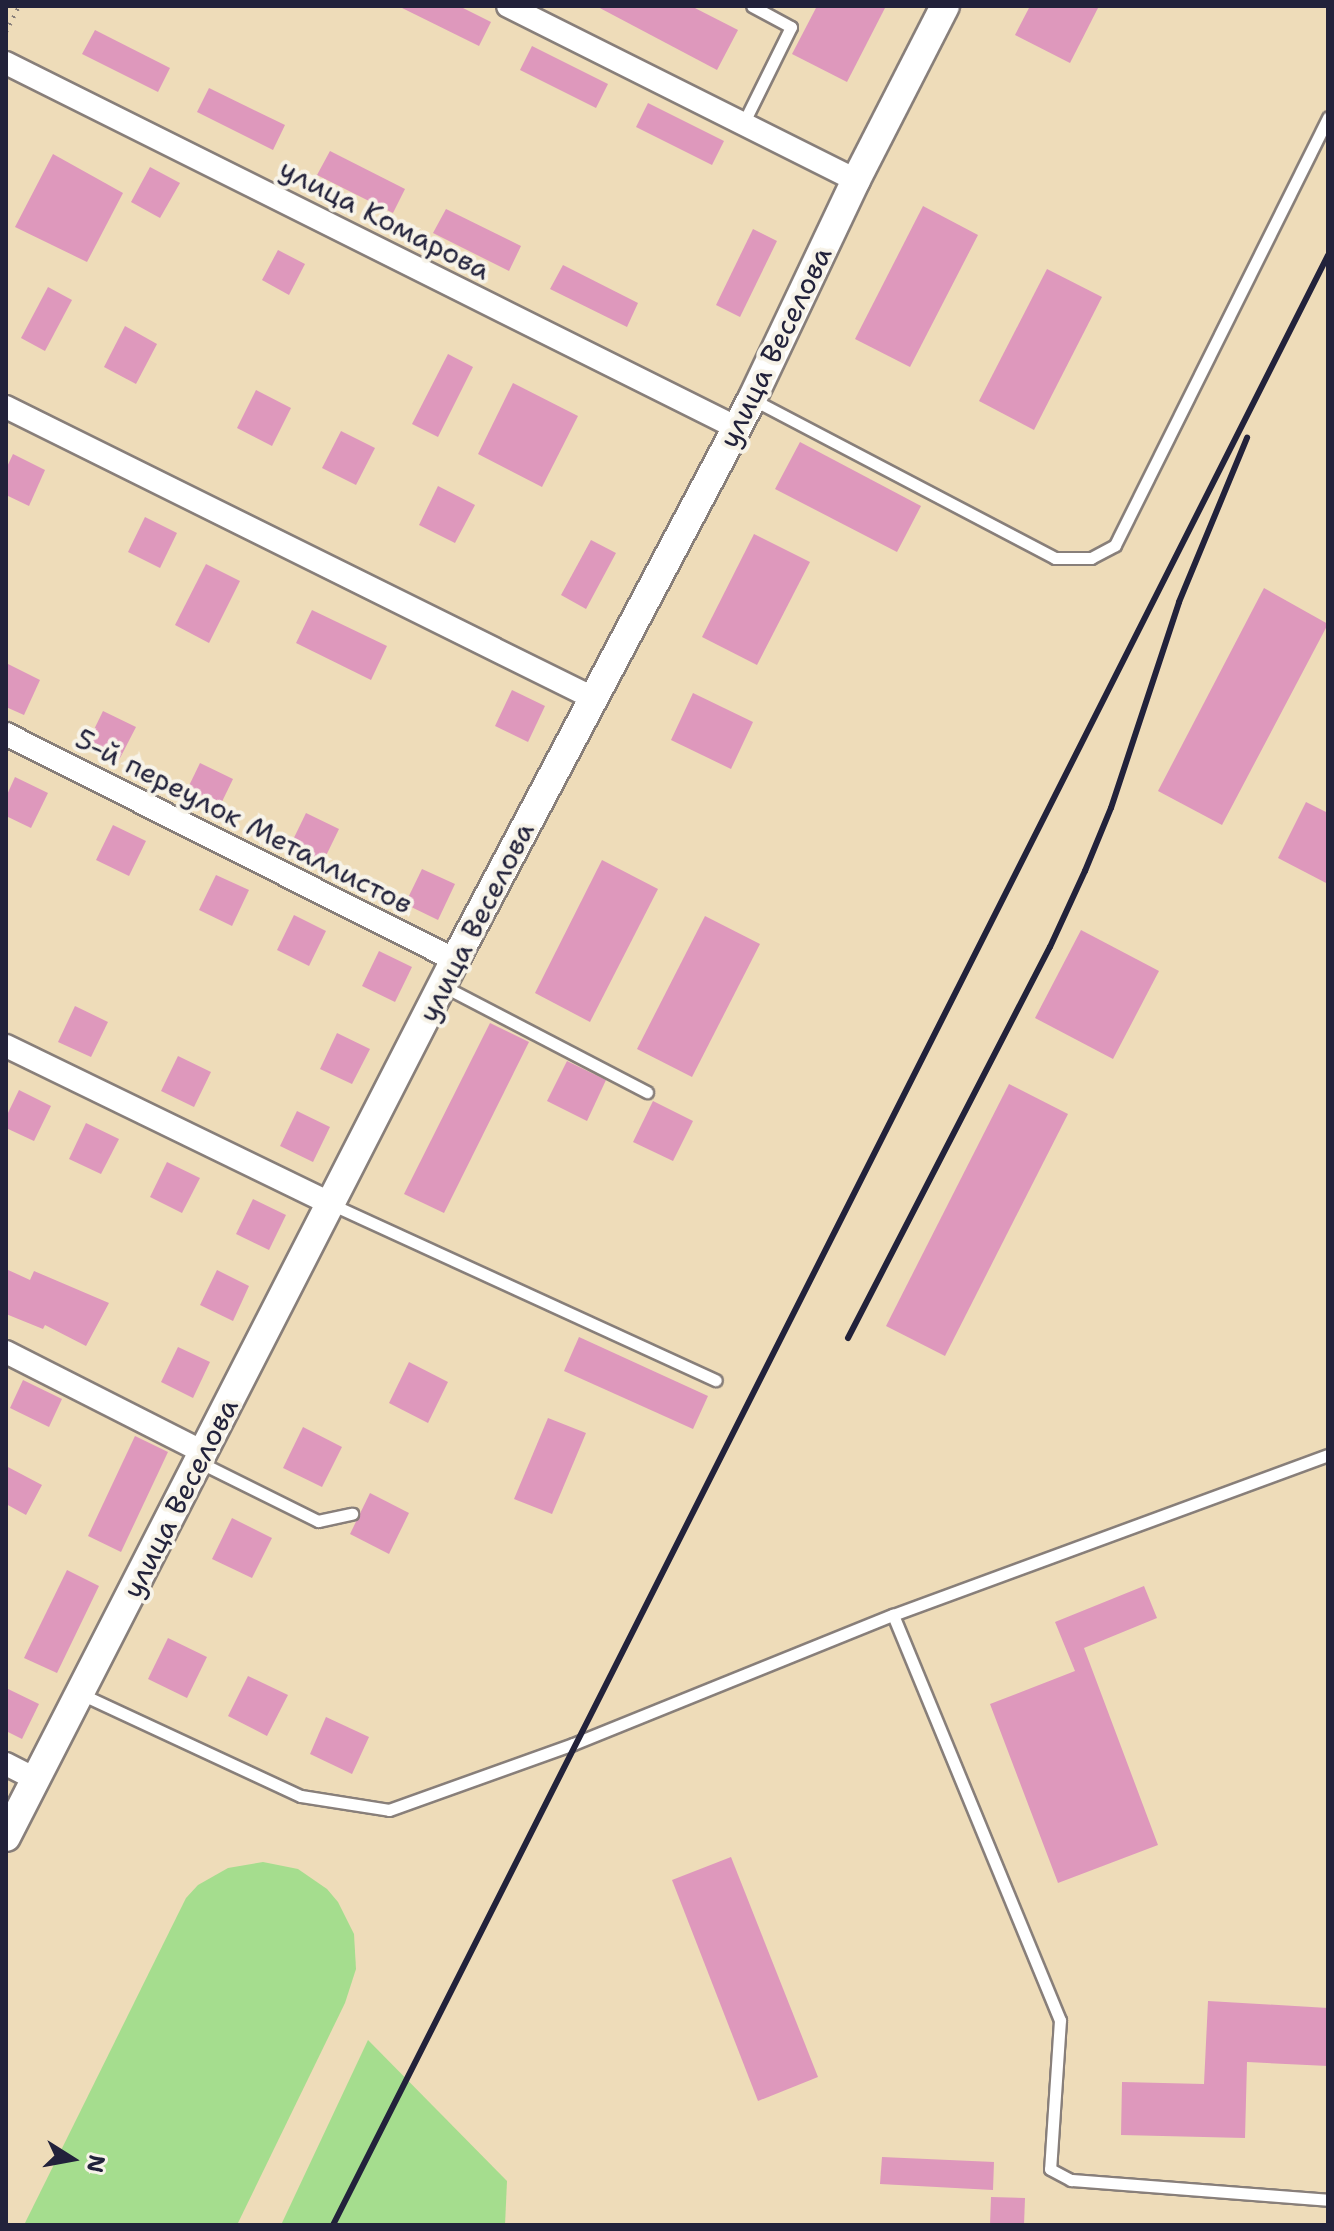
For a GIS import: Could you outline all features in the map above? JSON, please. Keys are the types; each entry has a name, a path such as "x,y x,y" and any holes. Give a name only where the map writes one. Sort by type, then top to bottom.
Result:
{"street":[{"path":"508,6 856,180"},
{"name":"улица Веселова","path":"6,1837 449,973 752,399 856,180 945,6"},
{"name":"улица Комарова","path":"6,63 737,428"},
{"path":"6,407 593,698"},
{"name":"5-й переулок Металлистов","path":"6,734 449,973"},
{"path":"6,1046 331,1204"},
{"path":"6,1352 201,1457"},
{"path":"6,1764 36,1779"}],"lane":[{"path":"743,124 791,27 752,6"},
{"path":"752,399 1055,558 1091,558 1115,545 1328,117"},
{"path":"449,973 647,1092"},
{"path":"331,1204 716,1380"},
{"path":"80,1694 301,1796 389,1810 573,1744 893,1615 1328,1455"},
{"path":"201,1457 318,1521 352,1514"},
{"path":"893,1615 1060,2020 1050,2169 1071,2180 1328,2200"}],"path":[{"path":"6,32 19,6"}],"green space":[{"path":"263,1862 298,1869 327,1889 338,1902 354,1934 356,1969 345,2003 237,2225 24,2225 186,1898 198,1885 228,1868"},
{"path":"368,2040 507,2181 505,2225 281,2225"}],"building":[{"path":"398,6 459,6 491,22 479,46"},
{"path":"596,6 691,6 738,30 717,70"},
{"path":"817,6 886,6 847,82 792,54"},
{"path":"1030,6 1099,6 1070,63 1015,35"},
{"path":"95,30 170,68 158,92 82,54"},
{"path":"532,46 608,84 596,108 520,70"},
{"path":"209,88 285,125 273,150 197,112"},
{"path":"648,103 724,141 712,165 636,127"},
{"path":"330,151 405,189 393,213 317,175"},
{"path":"53,154 123,193 87,262 15,227"},
{"path":"150,167 180,183 160,218 131,202"},
{"path":"923,206 978,235 910,367 855,339"},
{"path":"446,209 521,246 509,271 433,233"},
{"path":"753,229 777,241 740,317 716,305"},
{"path":"278,250 305,264 289,295 262,280"},
{"path":"563,265 638,303 627,327 550,289"},
{"path":"1047,269 1102,297 1034,430 979,401"},
{"path":"48,287 72,300 45,351 21,338"},
{"path":"125,326 157,344 136,384 104,367"},
{"path":"448,354 473,367 438,437 412,424"},
{"path":"513,383 578,416 542,487 478,454"},
{"path":"256,390 291,408 272,446 237,428"},
{"path":"341,431 375,448 356,485 322,468"},
{"path":"800,442 921,506 897,552 775,489"},
{"path":"13,454 45,470 29,506 6,495 6,469"},
{"path":"438,486 475,505 455,543 419,525"},
{"path":"145,517 177,533 160,568 128,552"},
{"path":"754,534 810,562 757,665 702,637"},
{"path":"591,540 616,553 586,609 561,595"},
{"path":"206,564 240,581 209,643 175,625"},
{"path":"1264,588 1328,624 1222,825 1158,791"},
{"path":"312,610 387,646 371,680 296,643"},
{"path":"6,663 40,680 24,715 6,707"},
{"path":"512,690 545,706 528,742 495,726"},
{"path":"693,693 753,722 731,769 671,740"},
{"path":"103,711 136,727 118,762 86,746"},
{"path":"200,763 233,779 216,814 183,798"},
{"path":"15,777 48,793 31,828 6,816 6,797"},
{"path":"1306,802 1328,813 1328,884 1278,858"},
{"path":"306,813 339,829 322,864 289,848"},
{"path":"113,825 146,841 129,876 96,860"},
{"path":"602,860 658,889 590,1022 535,993"},
{"path":"422,869 455,884 438,920 405,904"},
{"path":"216,875 249,890 232,926 199,910"},
{"path":"294,915 326,931 309,966 277,950"},
{"path":"705,916 760,944 692,1077 637,1049"},
{"path":"1081,930 1159,971 1113,1059 1035,1018"},
{"path":"379,951 412,967 395,1002 362,986"},
{"path":"75,1006 108,1022 91,1057 58,1042"},
{"path":"490,1023 529,1042 444,1213 404,1194"},
{"path":"337,1033 370,1049 352,1084 320,1069"},
{"path":"178,1056 211,1072 194,1107 161,1091"},
{"path":"567,1061 606,1080 587,1121 547,1101"},
{"path":"1009,1084 1068,1114 945,1356 886,1326"},
{"path":"19,1090 51,1106 34,1141 6,1128 6,1117"},
{"path":"653,1101 693,1121 673,1161 633,1142"},
{"path":"297,1111 330,1127 313,1162 280,1146"},
{"path":"86,1123 119,1139 101,1174 69,1159"},
{"path":"167,1162 200,1178 182,1213 150,1197"},
{"path":"253,1199 286,1215 269,1250 236,1234"},
{"path":"6,1269 30,1280 34,1271 109,1303 86,1346 45,1325 43,1329 6,1314"},
{"path":"217,1270 249,1286 233,1321 200,1305"},
{"path":"579,1337 708,1396 693,1429 564,1371"},
{"path":"178,1347 210,1362 193,1398 161,1382"},
{"path":"409,1362 448,1382 428,1423 389,1403"},
{"path":"23,1380 62,1399 49,1427 10,1408"},
{"path":"548,1418 586,1433 552,1514 514,1499"},
{"path":"303,1427 342,1447 322,1487 283,1468"},
{"path":"135,1436 168,1452 121,1552 88,1536"},
{"path":"6,1466 42,1485 26,1515 6,1504"},
{"path":"370,1493 409,1513 389,1554 350,1534"},
{"path":"232,1518 272,1538 252,1578 212,1559"},
{"path":"67,1570 99,1586 57,1673 24,1658"},
{"path":"1144,1586 1157,1618 1084,1648 1158,1845 1058,1883 990,1704 1075,1671 1055,1622"},
{"path":"168,1638 207,1657 187,1698 148,1679"},
{"path":"248,1676 288,1695 267,1736 228,1716"},
{"path":"6,1688 39,1704 22,1739 6,1731"},
{"path":"326,1717 369,1737 352,1774 310,1754"},
{"path":"731,1857 818,2077 758,2101 672,1880"},
{"path":"1208,2001 1328,2008 1328,2066 1247,2062 1245,2138 1121,2135 1122,2082 1204,2084"},
{"path":"882,2157 994,2162 993,2190 880,2184"},
{"path":"991,2197 1025,2198 1024,2225 990,2225"}],"railway":[{"path":"333,2225 1328,255"},
{"path":"848,1338 1050,947 1085,871 1111,808 1179,602 1247,438"}]}
